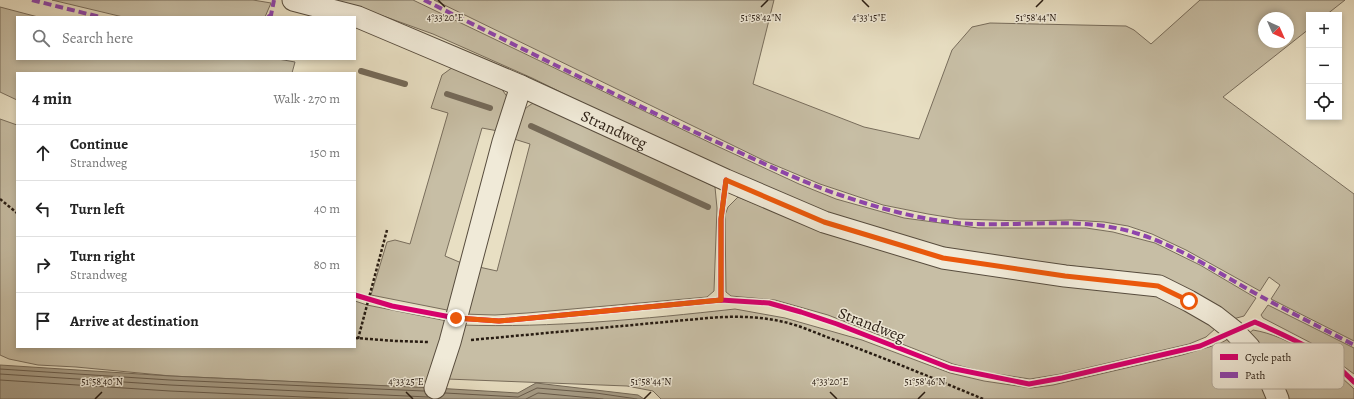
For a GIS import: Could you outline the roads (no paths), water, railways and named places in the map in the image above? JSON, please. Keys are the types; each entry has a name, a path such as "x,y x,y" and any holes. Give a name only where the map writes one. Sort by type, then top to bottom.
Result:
{"street":[{"name":"Strandweg","path":"293,0 354,16"},
{"name":"Strandweg","path":"356,16 521,86 726,180 824,222 943,258 1065,276 1158,286 1215,316 1234,331 1245,343"},
{"path":"435,388 450,342 503,142 521,86"},
{"name":"Strandweg","path":"1274,389 1278,399"}],"water":[{"path":"0,365 171,376 518,393 536,383 638,395 644,399 0,399"}],"waterway":[{"path":"361,71 405,84"},
{"path":"447,94 490,108"},
{"path":"531,126 708,207"}]}
